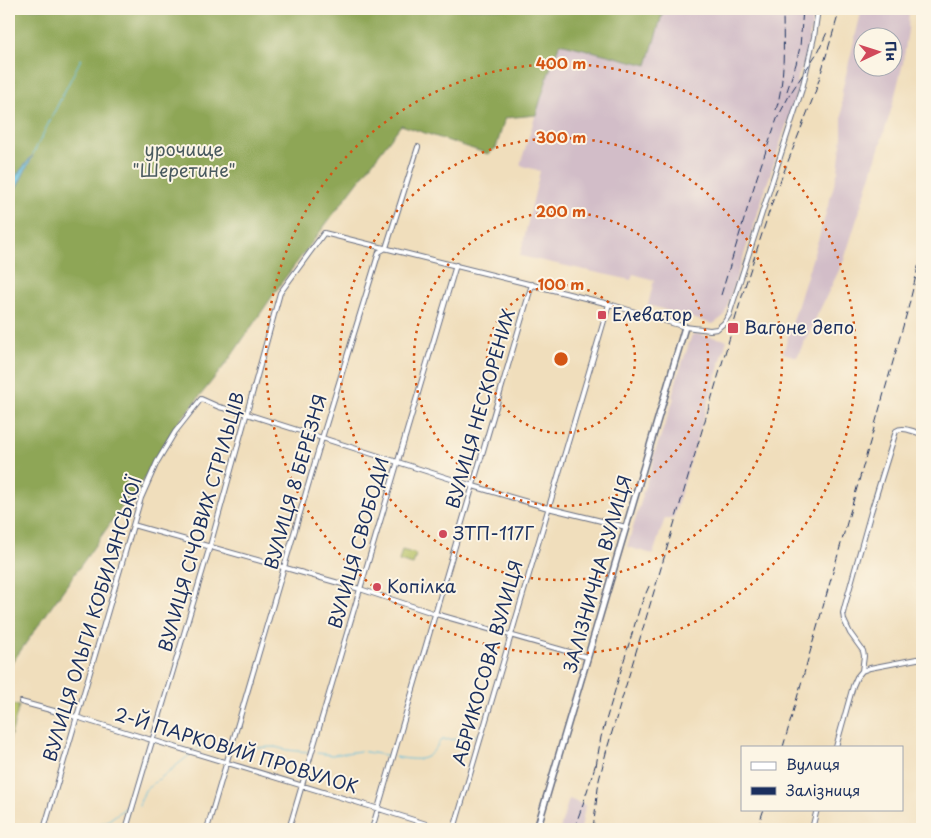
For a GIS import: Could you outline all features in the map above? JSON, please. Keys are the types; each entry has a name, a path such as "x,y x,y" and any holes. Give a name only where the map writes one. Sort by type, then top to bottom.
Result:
{"street":[{"path":"386,248 609,304 685,327 717,329 727,320 802,89 814,37 818,9"},
{"name":"ВУЛИЦЯ 8 БЕРЕЗНЯ","path":"207,829 379,252 386,248 418,147"},
{"name":"ВУЛИЦЯ СІЧОВИХ СТРІЛЬЦІВ","path":"126,829 210,546 280,293 324,233 386,248"},
{"name":"ВУЛИЦЯ СВОБОДИ","path":"289,829 456,265"},
{"name":"ВУЛИЦЯ НЕСКОРЕНИХ","path":"372,829 532,284"},
{"name":"АБРИКОСОВА ВУЛИЦЯ","path":"454,829 609,304"},
{"name":"ЗАЛІЗНИЧНА ВУЛИЦЯ","path":"537,829 685,327"},
{"name":"ВУЛИЦЯ ОЛЬГИ КОБИЛЯНСЬКОЇ","path":"44,829 141,498 157,462 175,432 201,400 219,408 247,414"},
{"path":"247,414 473,486 548,508 626,527"},
{"path":"862,671 863,651 846,627 843,613 896,431 898,428 902,428 922,434"},
{"path":"133,525 360,589 436,614 588,657"},
{"path":"836,746 853,686 862,671 922,658"},
{"name":"2-Й ПАРКОВИЙ ПРОВУЛОК","path":"21,702 76,717 442,829"},
{"path":"812,829 817,810"}],"shaded area":[{"path":"663,9 813,9 812,25 804,64 796,81 799,86 724,316 713,324 648,305 654,280 633,274 631,280 520,256 540,171 520,165 560,43 647,65"},
{"path":"862,9 909,9 904,56 904,28 857,28"},
{"path":"854,42 854,78 899,78 844,260 797,357 783,353 838,171 842,137 842,91"},
{"path":"696,334 727,340 673,519 665,518 653,554 627,547 654,460 653,457 674,398 672,397 678,375 692,335"},
{"path":"569,799 585,805 581,829 560,829"}],"green space":[{"name":"урочище \"Шеретине\"","path":"9,9 663,9 647,65 560,43 536,115 505,118 496,148 488,154 401,125 282,282 228,361 175,427 134,496 129,497 9,667 9,201 31,157 9,185"},
{"path":"402,550 416,554 413,565 399,561"},
{"path":"9,703 19,706 9,742"}],"water":[{"path":"33,155 20,181 9,201 9,185"}],"waterway":[{"path":"33,154 81,59"},
{"path":"395,757 421,759 432,753 441,740 478,735"},
{"path":"195,751 198,748 217,751 227,746"},
{"path":"237,748 275,747 308,752"},
{"path":"317,753 332,755 360,751 391,756"},
{"path":"139,805 145,790 192,753"},
{"path":"87,829 109,820 129,805"}],"railway":[{"path":"776,110 783,73 783,9"},
{"path":"787,91 800,47 803,9"},
{"path":"593,829 599,780 607,749 746,283 774,197 815,93 840,9"},
{"path":"721,295 777,119 790,94 819,50 828,30"},
{"path":"783,746 908,309 922,251"},
{"path":"596,766 601,737 640,607 650,584"},
{"path":"574,829 596,763"},
{"path":"757,829 764,810"}],"place":[{"name":"Елеватор","path":"602,315"},
{"name":"Вагоне депо","path":"733,328"},
{"name":"ЗТП-117Г","path":"443,534"},
{"name":"Копілка","path":"377,587"}]}
